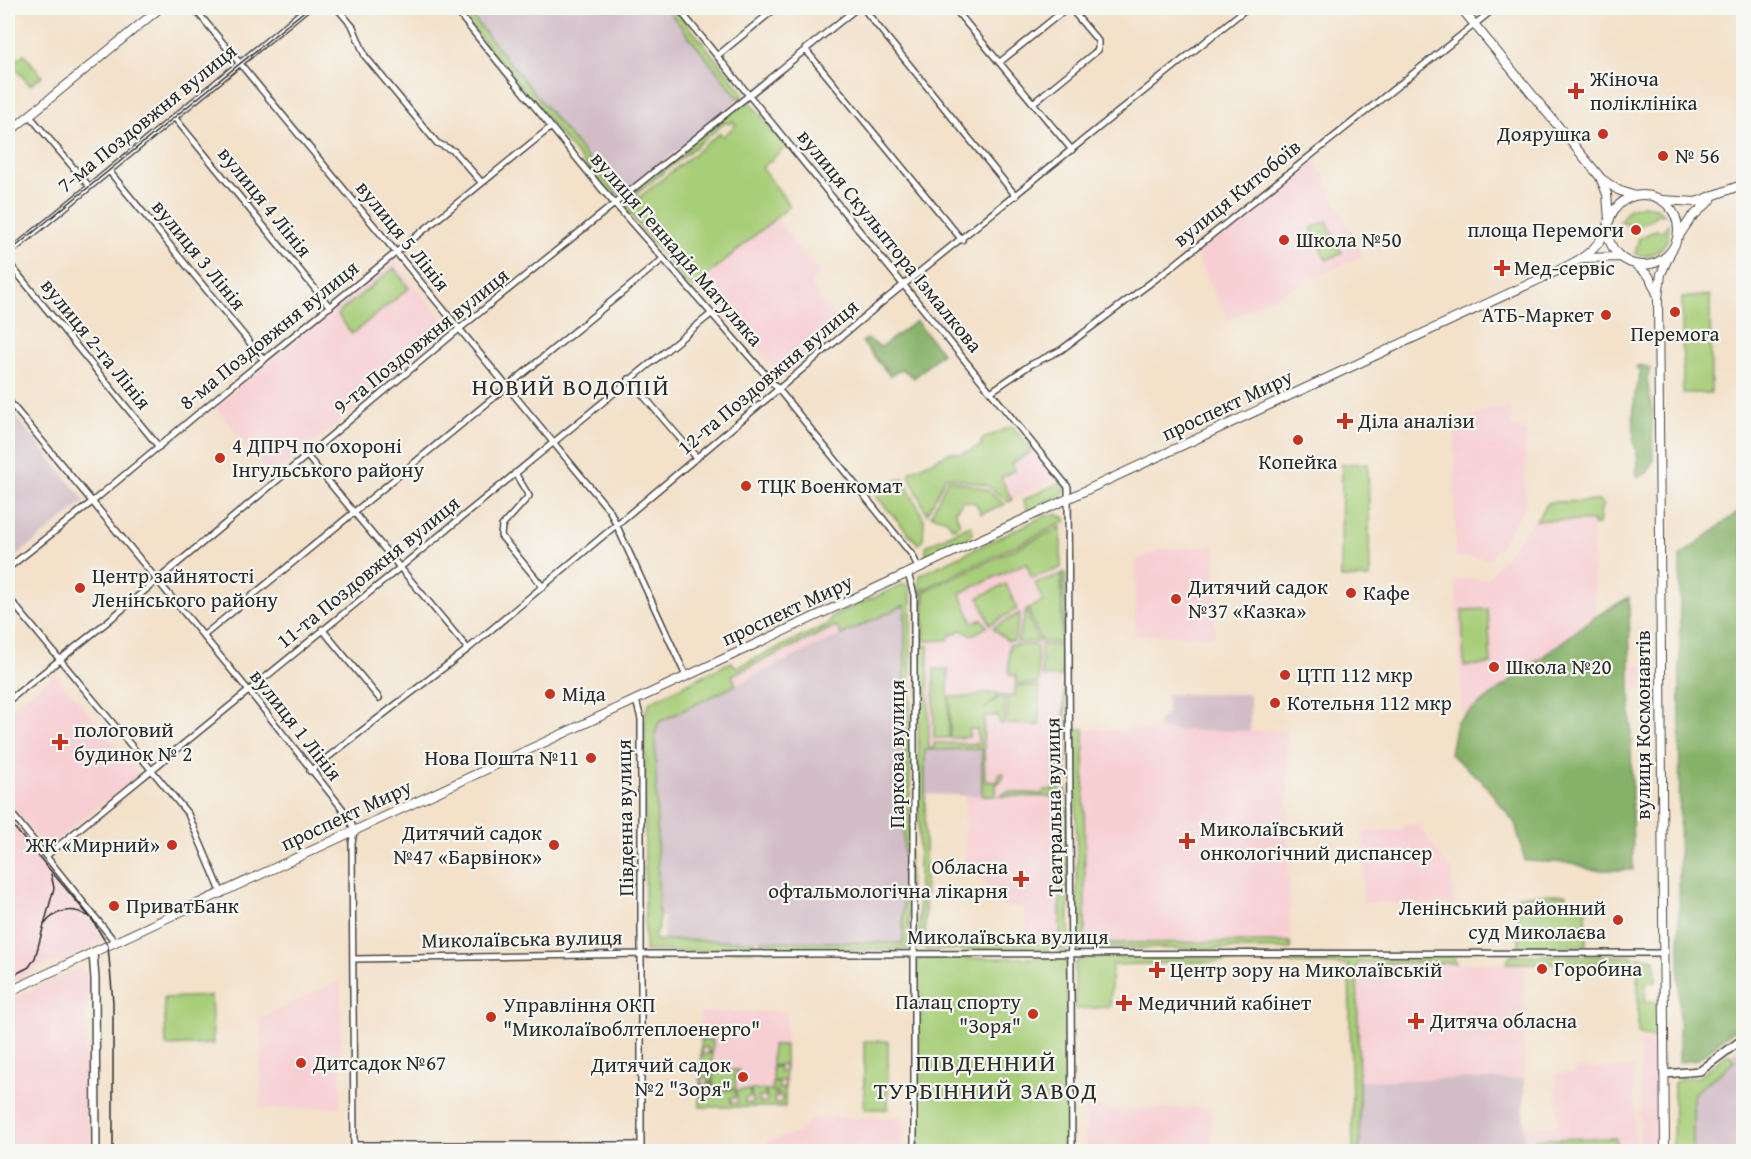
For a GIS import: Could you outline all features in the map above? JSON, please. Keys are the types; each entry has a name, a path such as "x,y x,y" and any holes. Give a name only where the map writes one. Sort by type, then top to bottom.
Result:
{"main road":[{"path":"8,133 160,8"},
{"path":"1461,8 1600,177 1618,190 1635,196 1686,203 1717,196 1743,184"},
{"path":"1600,177 1607,194 1610,243 1620,257 1635,264 1655,263 1671,251 1691,218 1717,196"},
{"path":"1609,223 1621,203 1635,196"},
{"path":"1658,198 1675,216 1678,230 1677,240"},
{"name":"проспект Миру","path":"8,992 1581,259 1601,243 1609,223"},
{"name":"вулиця Космонавтів","path":"1665,1152 1658,298 1661,274 1671,251"},
{"name":"проспект Миру","path":"1581,259 1620,257"},
{"name":"вулиця Космонавтів","path":"1635,264 1649,276 1658,298"}],"street":[{"name":"вулиця 5 Лінія","path":"194,8 505,387 610,511 686,676"},
{"name":"7-ма Поздовжня вулиця","path":"8,254 307,8"},
{"path":"337,8 353,27 365,56 437,143 454,151 482,183"},
{"name":"вулиця Геннадія Матуляка","path":"454,8 616,205 779,390 913,556 918,568"},
{"name":"вулиця Скульптора Ізмалкова","path":"678,8 904,287 1063,478 1070,498"},
{"path":"684,15 693,8"},
{"path":"717,56 776,8"},
{"name":"9-та Поздовжня вулиця","path":"8,701 458,330 616,205 857,8"},
{"path":"863,8 1016,196"},
{"path":"954,8 1072,150"},
{"path":"960,14 968,8"},
{"path":"1000,62 1067,8 1071,9 1098,41 1098,50 1033,102"},
{"name":"12-та Поздовжня вулиця","path":"310,771 468,649 904,287 1247,8"},
{"name":"вулиця Китобоїв","path":"992,391 1030,365 1061,350 1169,269 1495,8"},
{"path":"805,49 962,240"},
{"path":"29,115 90,186"},
{"name":"вулиця 4 Лінія","path":"174,117 330,307"},
{"name":"8-ма Поздовжня вулиця","path":"8,568 551,127"},
{"name":"вулиця 3 Лінія","path":"109,171 264,360"},
{"path":"203,636 663,260"},
{"name":"вулиця 2-га Лінія","path":"8,262 159,447"},
{"name":"11-та Поздовжня вулиця","path":"46,856 711,314"},
{"path":"629,379 697,458"},
{"name":"вулиця 1 Лінія","path":"8,400 249,691 310,771 349,817 354,831"},
{"path":"307,456 468,649"},
{"path":"515,472 529,496 502,526 501,536 543,587"},
{"name":"Театральна вулиця","path":"1070,498 1072,1152"},
{"name":"Паркова вулиця","path":"908,573 913,584 914,595 914,1152"},
{"path":"8,597 188,814 222,894"},
{"path":"322,629 379,698"},
{"name":"Південна вулиця","path":"636,700 641,719 643,954 641,1148"},
{"path":"8,810 115,942"},
{"path":"354,831 352,843 354,1145 641,1148"},
{"path":"93,953 96,1152"},
{"name":"Миколаївська вулиця","path":"354,959 643,954 1663,953"},
{"path":"1664,1074 1700,1071 1743,1038"}],"shaded area":[{"path":"465,8 666,8 739,99 620,198"},
{"name":"Школа №50","path":"1315,158 1362,256 1228,319 1195,254"},
{"path":"775,218 821,275 810,284 840,324 778,373 702,279"},
{"path":"394,260 450,329 449,332 274,474 267,471 216,408 217,405"},
{"path":"8,407 85,501 8,563"},
{"path":"1491,408 1511,408 1511,428 1526,429 1525,509 1491,558 1455,557 1455,426"},
{"path":"1032,451 1056,480 1012,500 1001,478 1015,471 1011,464"},
{"name":"Школа №20","path":"1533,520 1593,521 1595,617 1462,716 1455,579 1487,579"},
{"path":"1059,533 1060,943 1026,941 1025,907 1003,907 1000,897 965,862 965,796 982,796 925,750 927,596"},
{"name":"Дитячий садок №37 «Казка»","path":"1216,545 1215,636 1135,635 1136,561 1159,550"},
{"path":"905,604 903,943 663,940 664,917 659,916 655,733 659,721"},
{"path":"837,626 841,635 736,685 732,675"},
{"path":"1633,665 1655,665 1655,688 1634,688"},
{"name":"пологовий будинок № 2","path":"55,673 139,774 46,849 8,802 8,710"},
{"path":"1167,694 1250,694 1250,731 1158,730 1158,720 1167,714"},
{"name":"Миколаївський онкологічний диспансер","path":"1084,729 1285,731 1290,942 1084,943"},
{"path":"982,749 982,796 925,794 925,750"},
{"path":"8,815 106,939 61,963 51,961 8,985"},
{"path":"1404,825 1418,825 1452,872 1453,904 1363,903 1364,831 1404,830"},
{"name":"Дитяча обласна","path":"1356,963 1525,963 1524,1079 1359,1081"},
{"path":"78,969 86,972 90,982 90,1000 85,1006 86,1121 91,1126 91,1147 87,1151 8,1151 8,1000"},
{"name":"Дитсадок №67","path":"341,980 341,1107 260,1109 261,1018"},
{"name":"Дитячий садок №2 \"Зоря\"","path":"700,1012 786,1012 786,1107 699,1107"},
{"path":"1640,1043 1656,1043 1656,1151 1640,1151"},
{"path":"1743,1045 1743,1151 1693,1151 1691,1088"},
{"path":"1634,1067 1635,1151 1524,1151 1524,1126 1558,1125 1556,1073 1574,1073 1574,1069"},
{"path":"1524,1079 1524,1151 1360,1151 1359,1081"},
{"path":"1086,1107 1103,1107 1104,1110 1211,1107 1212,1151 1085,1152"},
{"path":"902,1117 902,1151 758,1151 770,1140 795,1134 812,1118"}],"green space":[{"path":"456,8 465,8 620,198 613,199"},
{"path":"666,8 674,8 743,92 739,99"},
{"path":"24,54 42,76 30,85 12,64"},
{"path":"744,100 748,100 786,147 762,168 790,206 691,289 621,203","holes":["733,121 736,125 723,136 720,133 626,208 624,204 726,122 729,124"]},
{"path":"1643,205 1656,207 1664,215 1657,214 1651,220 1634,228 1620,221 1629,209"},
{"path":"1327,221 1342,253 1326,260 1311,228"},
{"path":"1668,224 1667,238 1660,249 1649,255 1635,254 1639,238 1656,230 1663,231"},
{"path":"394,268 409,288 352,334 337,314"},
{"path":"1710,295 1711,393 1683,393 1682,298"},
{"path":"916,321 942,353 914,378 902,369 890,376 862,342 867,339 881,347"},
{"path":"1640,365 1650,368 1647,379 1652,409 1653,461 1648,472 1638,477 1635,473 1638,461 1634,442 1633,416 1636,389 1641,372 1636,367"},
{"path":"1012,426 1032,451 1011,464 1015,470 1001,478 1012,500 1009,502 986,485 946,476 927,514 909,475 911,471 951,452 961,454 981,446 981,440"},
{"path":"1368,463 1370,578 1341,578 1342,464"},
{"path":"903,478 924,519 923,541 918,544 870,489 880,488"},
{"path":"948,479 985,489 1005,504 981,514 976,503 963,501 955,511 960,524 953,528 947,520 931,515"},
{"path":"1061,482 1064,490 1062,495 1028,511 1023,500"},
{"path":"1599,501 1604,506 1601,508 1599,525 1593,525 1593,521 1536,520 1549,502"},
{"path":"1743,508 1743,1022 1697,1060 1679,1062 1680,556"},
{"path":"1056,514 1065,518 1065,522 918,592 920,575 1047,515"},
{"path":"970,525 973,533 967,539 926,558 926,546"},
{"path":"1061,527 1061,568 1032,578 1026,563 960,593 973,623 982,619 987,627 972,635 961,630 950,635 948,640 924,641 925,591"},
{"path":"1063,573 1066,574 1066,798 1064,800"},
{"path":"1061,575 1062,677 1042,676 1041,645 1060,645 1060,642 1041,642 1028,609 1043,601 1035,583"},
{"path":"904,584 909,586 911,598 909,949 765,951 761,947 761,941 903,943 905,605 841,635 836,626 732,675 736,685 659,722 655,733 659,930 655,931 655,940 755,941 753,951 645,951 645,714 650,702 731,662 737,667 829,624 832,616"},
{"path":"1006,584 1017,609 990,625 979,597"},
{"path":"923,592 922,645 928,646 929,748 934,748 934,743 984,744 985,781 998,782 999,773 1004,773 1003,778 996,785 996,796 982,796 982,749 925,750 925,942 1060,943 1060,807 1064,806 1068,810 1069,945 1065,950 927,950 919,945 918,595"},
{"path":"1629,597 1633,870 1592,870 1573,863 1525,861 1515,823 1481,780 1450,754 1456,722 1595,617"},
{"path":"1488,609 1491,664 1464,666 1462,610"},
{"path":"1026,610 1038,642 1017,642"},
{"path":"1020,613 1014,641 1008,641 993,628"},
{"path":"1009,645 1034,645 1037,648 1039,684 1016,684 1016,675 1009,675"},
{"path":"934,669 948,669 949,738 934,738"},
{"path":"1015,686 1039,687 1039,725 1007,724 1008,696 1015,696"},
{"path":"982,693 997,693 997,697 984,710 1000,696 1005,696 1004,724 999,724 998,716 984,716 983,741 978,741 977,729 969,729 969,737 950,738 950,697 969,697"},
{"path":"1075,729 1084,729 1085,943 1290,942 1291,949 1078,948"},
{"path":"1056,748 1061,748 1060,797 999,796 1007,792 1043,794 1044,790 1055,790"},
{"path":"1567,894 1567,906 1586,906 1586,946 1519,948 1518,895"},
{"path":"1453,955 1456,963 1357,963 1360,1152 1353,1151 1349,965 1241,961 1112,965 1110,1007 1075,1009 1075,964 1081,958"},
{"path":"1510,955 1633,956 1634,963 1506,963"},
{"path":"1638,957 1655,959 1656,982 1646,982 1645,1001 1656,1002 1655,1039 1638,1033"},
{"path":"920,958 1067,958 1069,1151 918,1151 917,962"},
{"path":"211,996 213,1044 166,1046 164,998"},
{"path":"701,1034 702,1040 713,1040 712,1052 708,1052 707,1047 702,1048 702,1055 712,1053 712,1067 707,1067 707,1062 702,1062 702,1070 712,1068 712,1082 707,1082 707,1077 702,1078 702,1086 712,1083 712,1091 706,1098 713,1090 735,1090 735,1098 730,1098 731,1103 738,1103 736,1090 750,1090 750,1097 745,1098 745,1103 753,1103 751,1090 765,1090 765,1097 759,1097 759,1103 767,1103 766,1090 771,1090 778,1097 774,1098 774,1103 782,1103 782,1098 773,1089 772,1083 779,1083 779,1089 784,1089 785,1081 785,1107 700,1107"},
{"path":"864,1041 888,1041 888,1109 864,1109"},
{"path":"772,1045 785,1045 785,1081 773,1081 772,1067 779,1067 779,1072 784,1072 784,1064 772,1066"},
{"path":"1728,1053 1735,1061 1693,1094 1693,1151 1673,1151 1674,1083 1681,1078 1699,1077"},
{"path":"739,1070 735,1076 736,1088 713,1088 714,1071"},
{"path":"1616,1138 1617,1151 1535,1151 1535,1139"}],"tram line":[{"path":"8,253 308,8"},
{"path":"8,820 93,921 108,946 113,1002 113,1152"},
{"path":"8,978 29,967 35,958 54,888 51,874"},
{"path":"45,924 54,915 64,911 76,911 87,916"}],"place":[{"name":"Жіноча поліклініка","path":"1576,91"},
{"name":"Доярушка","path":"1603,134"},
{"name":"№ 56","path":"1663,156"},
{"name":"площа Перемоги","path":"1636,230"},
{"name":"Школа №50","path":"1284,240"},
{"name":"Мед-сервіс","path":"1502,268"},
{"name":"Перемога","path":"1675,312"},
{"name":"АТБ-Маркет","path":"1606,315"},
{"name":"Діла аналізи","path":"1345,421"},
{"name":"Копейка","path":"1298,440"},
{"name":"4 ДПРЧ по охороні Інгульського району","path":"220,458"},
{"name":"ТЦК Военкомат","path":"746,486"},
{"name":"Центр зайнятості Ленінського району","path":"80,588"},
{"name":"Кафе","path":"1351,593"},
{"name":"Дитячий садок №37 «Казка»","path":"1176,599"},
{"name":"Школа №20","path":"1494,667"},
{"name":"ЦТП 112 мкр","path":"1285,675"},
{"name":"Міда","path":"550,694"},
{"name":"Котельня 112 мкр","path":"1275,703"},
{"name":"пологовий будинок № 2","path":"60,742"},
{"name":"Нова Пошта №11","path":"591,758"},
{"name":"Миколаївський онкологічний диспансер","path":"1187,841"},
{"name":"ЖК «Мирний»","path":"172,845"},
{"name":"Дитячий садок №47 «Барвінок»","path":"554,845"},
{"name":"Обласна офтальмологічна лікарня","path":"1021,879"},
{"name":"ПриватБанк","path":"114,906"},
{"name":"Ленінський районний суд Миколаєва","path":"1618,920"},
{"name":"Горобина","path":"1542,969"},
{"name":"Центр зору на Миколаївській","path":"1157,970"},
{"name":"Медичний кабінет","path":"1124,1003"},
{"name":"Палац спорту \"Зоря\"","path":"1033,1014"},
{"name":"Управління ОКП \"Миколаївоблтеплоенерго\"","path":"491,1017"},
{"name":"Дитяча обласна","path":"1416,1021"},
{"name":"Дитсадок №67","path":"301,1063"},
{"name":"Дитячий садок №2 \"Зоря\"","path":"743,1077"}],"district":[{"name":"НОВИЙ ВОДОПІЙ","path":"571,387"},
{"name":"ПІВДЕННИЙ ТУРБІННИЙ ЗАВОД","path":"986,1077"}]}
